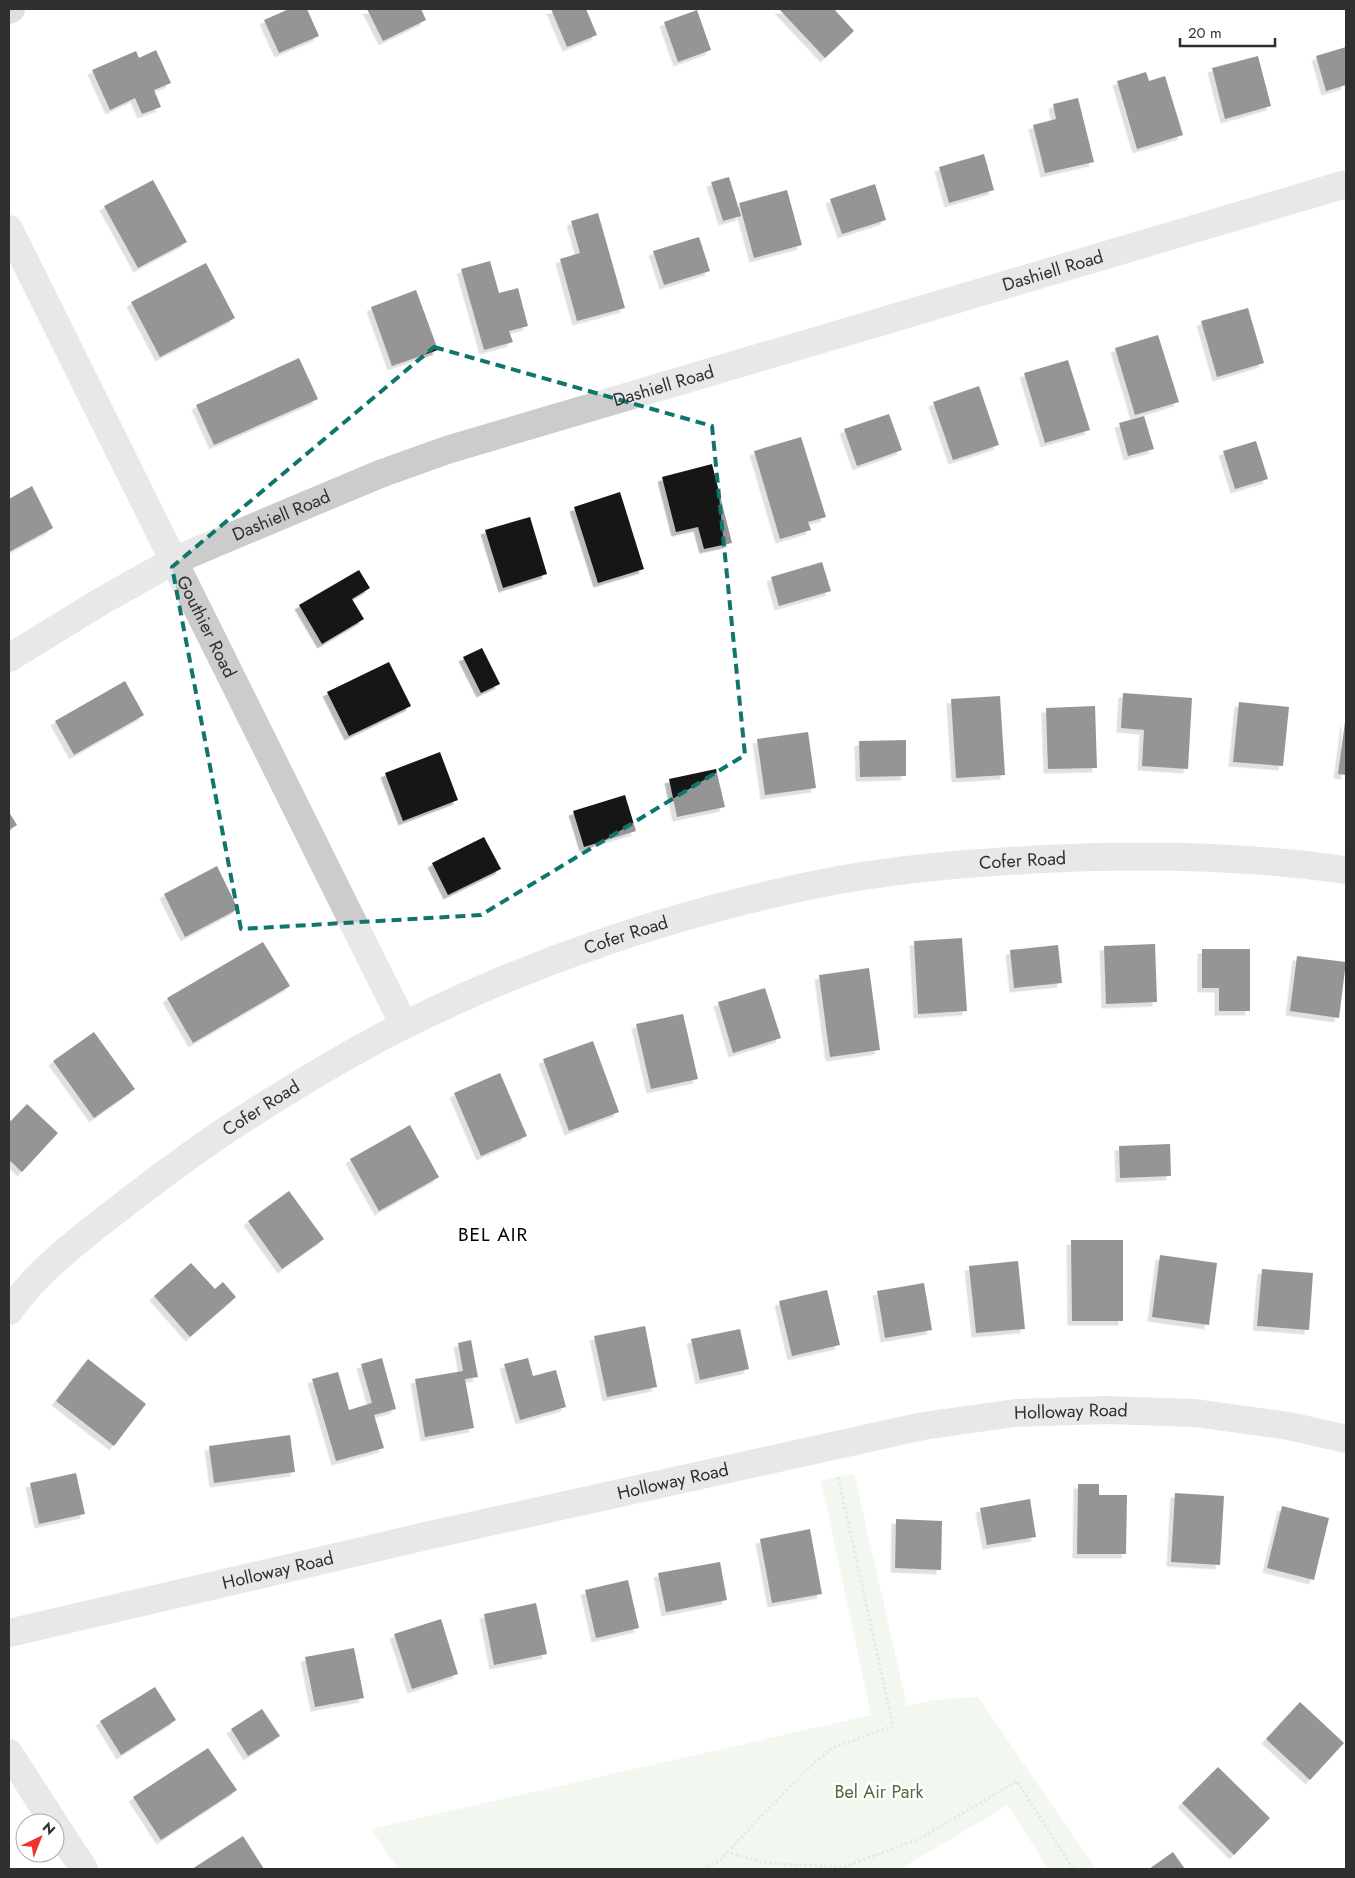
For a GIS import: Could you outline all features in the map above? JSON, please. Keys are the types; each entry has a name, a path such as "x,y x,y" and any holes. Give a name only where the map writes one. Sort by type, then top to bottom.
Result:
{"street":[{"name":"Dashiell Road","path":"9,658 100,602 173,561 380,474 448,450 1346,184"},
{"name":"Gouthier Road","path":"9,229 404,1025"},
{"name":"Cofer Road","path":"9,1311 21,1294 68,1248 192,1152 292,1087 404,1025 497,982 630,933 729,905 824,883 903,871 1001,862 1103,856 1211,858 1346,870"},
{"name":"Holloway Road","path":"9,1633 436,1534 923,1426 1015,1413 1107,1410 1194,1413 1289,1426 1346,1439"},
{"path":"9,1752 47,1813"},
{"path":"65,1840 84,1869"}],"path":[{"path":"702,1869 721,1860 806,1770 832,1748 893,1726 832,1446"},
{"path":"727,1852 764,1863 844,1867 921,1838 1017,1781 1073,1869"}],"highlighted area":[{"path":"434,347 712,426 745,755 481,915 241,929 172,567"}],"green space":[{"name":"Bel Air Park","path":"854,1473 907,1706 934,1700 978,1697 1096,1869 1048,1869 1008,1805 900,1869 398,1869 371,1829 871,1715 821,1481"}],"building":[{"path":"289,9 307,9 319,36 279,53 264,20"},
{"path":"367,9 421,9 426,20 383,41"},
{"path":"551,9 586,9 597,35 567,47"},
{"path":"779,9 834,9 854,31 825,58"},
{"path":"697,10 711,50 678,62 664,22"},
{"path":"1346,47 1346,85 1326,91 1316,56"},
{"path":"156,50 171,83 154,90 161,107 142,114 135,98 110,110 92,70 136,51 139,58"},
{"path":"1258,56 1271,106 1225,119 1212,68"},
{"path":"1146,72 1149,81 1165,76 1183,135 1137,149 1117,81"},
{"path":"1078,98 1094,162 1045,173 1033,125 1056,119 1053,104"},
{"path":"984,154 994,190 949,203 939,167"},
{"path":"729,177 741,216 723,221 711,182"},
{"path":"153,180 187,242 138,268 104,206"},
{"path":"875,184 886,220 842,234 830,199"},
{"path":"787,190 802,245 754,258 739,203"},
{"path":"598,213 625,308 577,321 560,259 580,253 571,221"},
{"path":"699,237 710,271 664,285 653,251"},
{"path":"490,261 499,293 518,288 528,326 509,331 513,342 484,350 461,269"},
{"path":"206,263 235,318 160,357 131,302"},
{"path":"416,290 438,350 392,366 371,307"},
{"path":"1248,308 1264,363 1217,377 1201,321"},
{"path":"1158,335 1179,402 1135,415 1115,348"},
{"path":"299,358 318,399 214,445 196,405"},
{"path":"1068,360 1090,430 1045,443 1024,373"},
{"path":"979,386 999,445 953,460 933,402"},
{"path":"889,414 902,450 857,466 844,429"},
{"path":"1144,416 1154,449 1128,456 1119,423"},
{"path":"801,437 826,517 808,522 811,530 780,539 754,451"},
{"path":"1256,441 1268,479 1235,489 1223,451"},
{"path":"712,464 732,543 704,549 698,527 676,532 662,477"},
{"path":"32,486 53,528 9,552 9,499"},
{"path":"620,492 644,569 598,583 574,507"},
{"path":"530,517 547,574 503,588 485,530"},
{"path":"822,562 831,591 779,606 771,577"},
{"path":"359,570 370,588 352,599 364,619 322,644 299,605"},
{"path":"482,648 500,684 481,693 463,657"},
{"path":"389,662 411,706 349,736 327,692"},
{"path":"125,681 144,715 74,755 55,721"},
{"path":"1123,693 1192,698 1188,769 1142,766 1144,730 1121,728"},
{"path":"1000,696 1005,775 956,778 951,699"},
{"path":"1239,702 1289,707 1283,766 1233,762"},
{"path":"1095,706 1097,768 1048,769 1046,708"},
{"path":"1346,722 1346,775 1338,774"},
{"path":"808,732 816,788 765,795 757,739"},
{"path":"906,740 906,776 860,777 859,741"},
{"path":"440,752 458,800 403,821 385,773"},
{"path":"716,769 725,807 677,817 669,779"},
{"path":"625,795 636,831 584,847 573,811"},
{"path":"9,812 17,825 9,830"},
{"path":"484,837 501,869 448,895 432,863"},
{"path":"217,866 238,909 185,937 164,894"},
{"path":"962,938 967,1011 918,1014 914,941"},
{"path":"263,942 290,986 193,1043 167,998"},
{"path":"1155,944 1157,1002 1106,1004 1104,946"},
{"path":"1058,945 1062,983 1014,988 1010,950"},
{"path":"1202,949 1250,949 1250,1011 1219,1011 1219,988 1202,988"},
{"path":"1297,956 1346,962 1339,1018 1290,1011"},
{"path":"869,968 880,1050 830,1057 819,975"},
{"path":"765,988 781,1038 733,1053 718,1002"},
{"path":"683,1014 698,1079 651,1089 636,1024"},
{"path":"94,1032 135,1089 94,1118 53,1061"},
{"path":"593,1041 619,1112 569,1131 543,1059"},
{"path":"500,1073 527,1136 481,1156 454,1093"},
{"path":"27,1104 58,1133 22,1172 9,1160 9,1119 11,1121"},
{"path":"410,1125 439,1177 379,1211 350,1159"},
{"path":"1170,1144 1171,1176 1120,1178 1119,1146"},
{"path":"289,1191 324,1239 282,1269 248,1221"},
{"path":"1071,1240 1123,1240 1123,1321 1072,1321"},
{"path":"1160,1255 1217,1263 1209,1325 1152,1317"},
{"path":"1018,1261 1025,1329 976,1333 969,1266"},
{"path":"191,1263 215,1289 223,1282 236,1297 190,1337 154,1296"},
{"path":"1262,1269 1313,1273 1309,1330 1257,1326"},
{"path":"924,1283 932,1330 885,1338 877,1291"},
{"path":"827,1290 840,1345 792,1356 779,1301"},
{"path":"645,1326 657,1387 607,1397 594,1336"},
{"path":"740,1329 749,1369 700,1380 691,1339"},
{"path":"471,1340 478,1377 465,1379 474,1428 425,1437 415,1379 463,1371 458,1343"},
{"path":"382,1358 396,1409 374,1415 384,1448 336,1461 312,1379 338,1372 349,1410 372,1403 361,1364"},
{"path":"528,1358 533,1376 556,1370 566,1407 520,1420 504,1364"},
{"path":"88,1359 146,1404 114,1446 56,1401"},
{"path":"290,1435 295,1472 214,1483 209,1446"},
{"path":"76,1473 85,1514 39,1524 30,1483"},
{"path":"1078,1484 1099,1484 1099,1495 1127,1495 1126,1554 1077,1554"},
{"path":"1175,1493 1224,1496 1220,1565 1171,1562"},
{"path":"1030,1499 1036,1537 987,1545 980,1508"},
{"path":"1282,1506 1329,1518 1314,1580 1267,1568"},
{"path":"896,1519 942,1521 941,1570 895,1568"},
{"path":"810,1529 822,1594 772,1603 760,1539"},
{"path":"720,1562 727,1600 666,1612 658,1573"},
{"path":"628,1580 639,1628 596,1638 585,1590"},
{"path":"536,1603 547,1654 494,1665 484,1614"},
{"path":"441,1619 458,1674 412,1689 394,1634"},
{"path":"354,1648 364,1698 315,1707 305,1657"},
{"path":"155,1687 176,1720 121,1755 100,1721"},
{"path":"1300,1702 1344,1743 1310,1780 1266,1739"},
{"path":"262,1709 280,1736 248,1756 231,1729"},
{"path":"208,1748 237,1790 161,1840 133,1797"},
{"path":"1218,1767 1270,1818 1234,1855 1182,1803"},
{"path":"243,1836 264,1869 192,1869"},
{"path":"1173,1852 1185,1869 1149,1869"}],"district":[{"name":"BEL AIR","path":"493,1234"}]}
